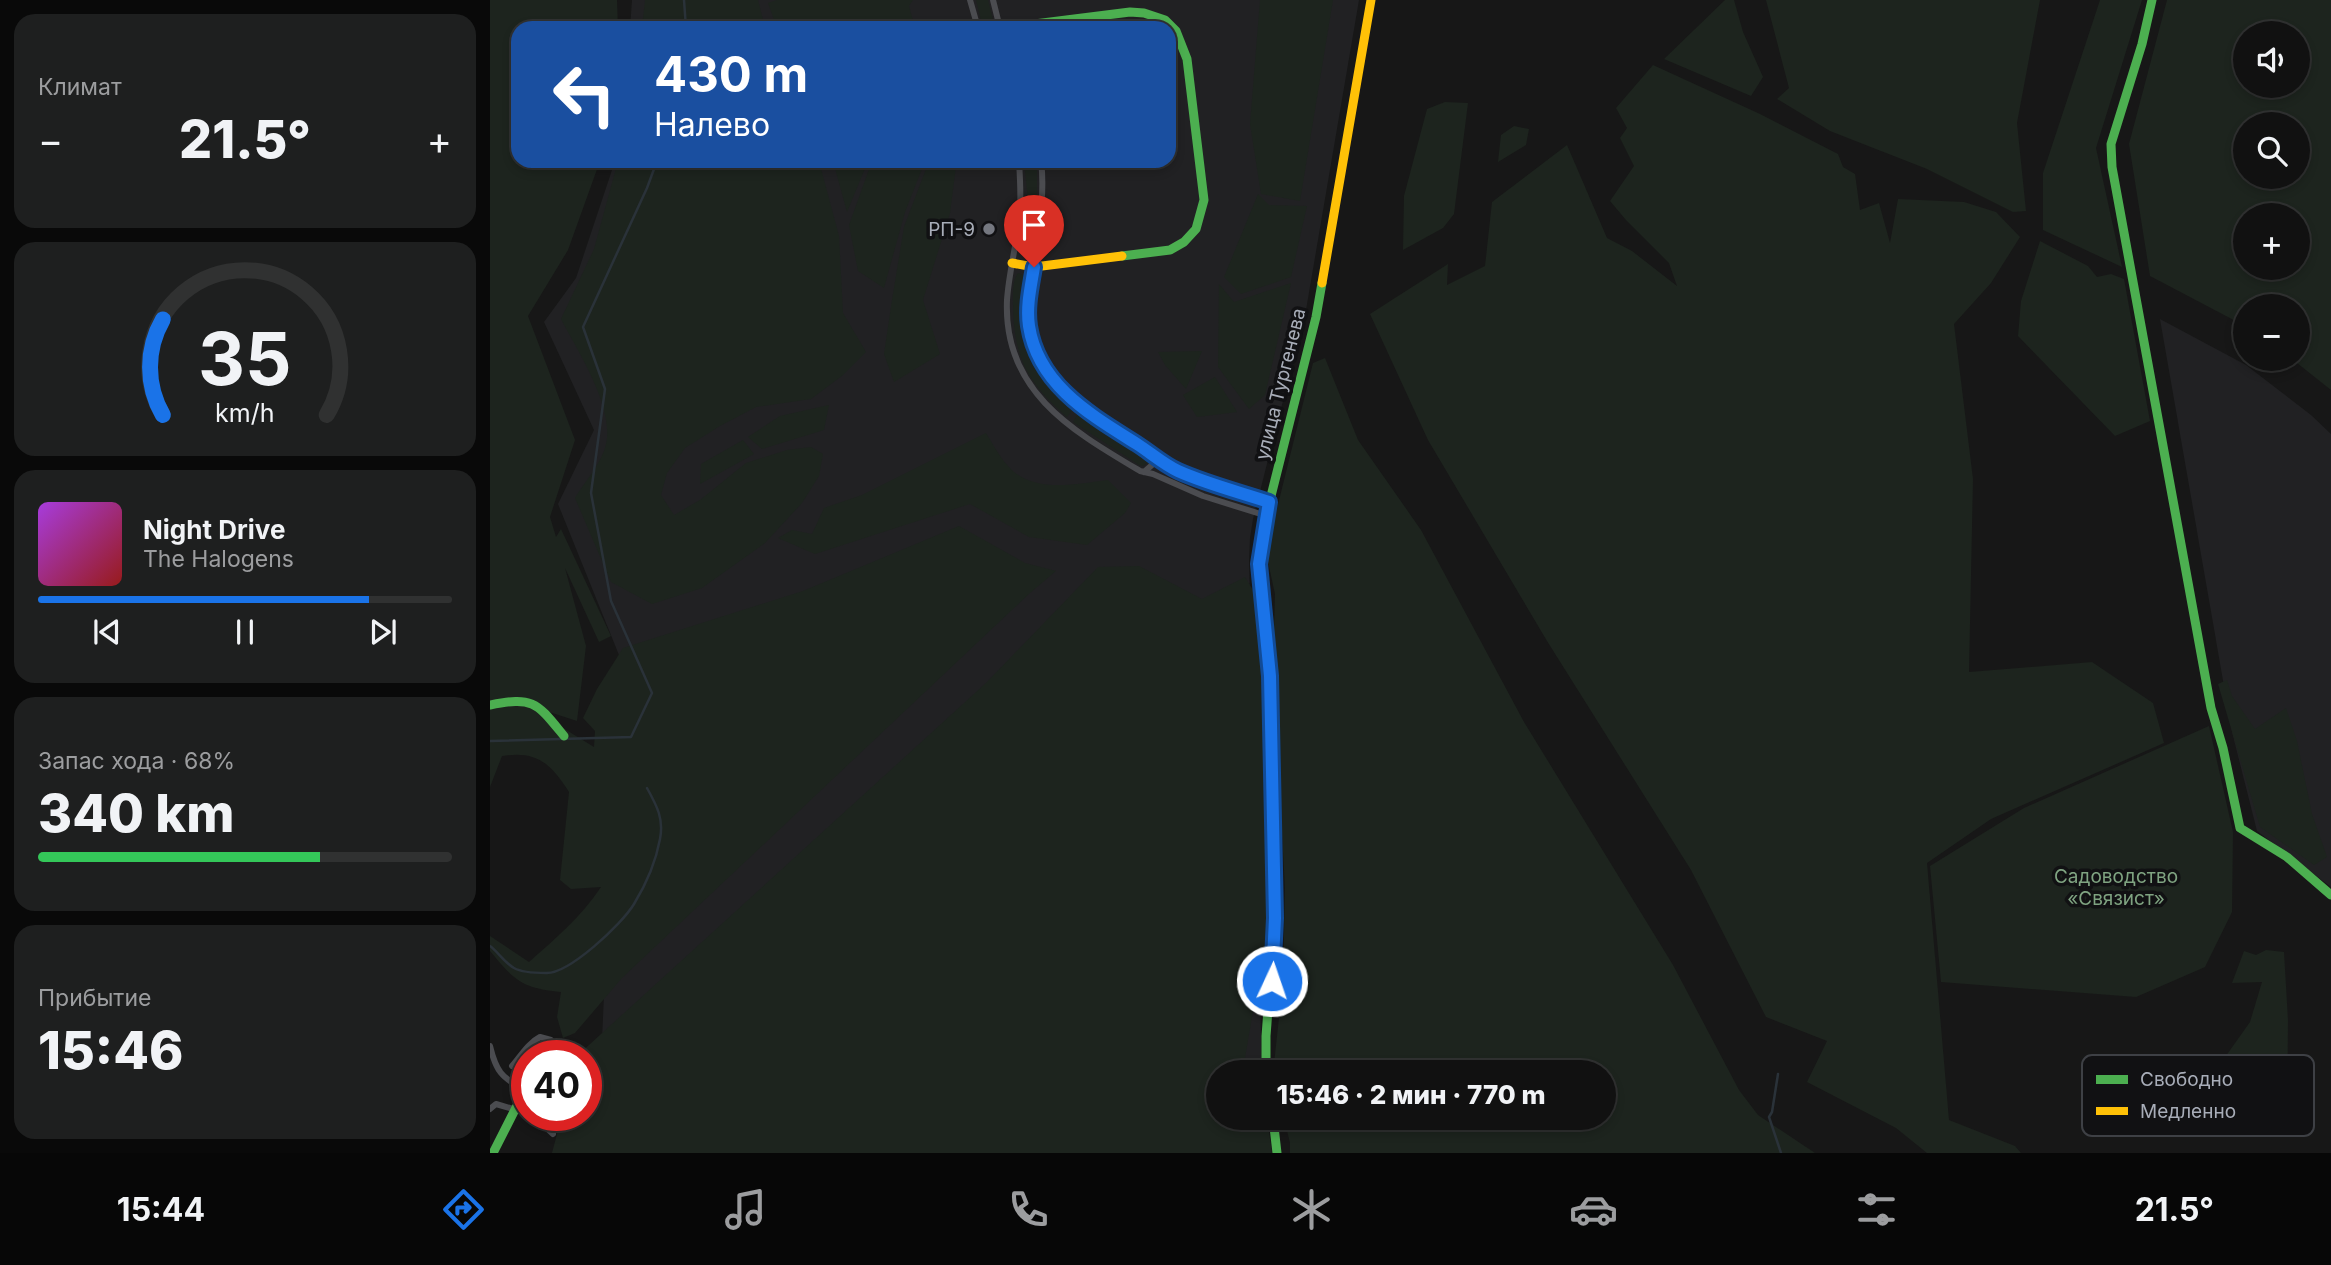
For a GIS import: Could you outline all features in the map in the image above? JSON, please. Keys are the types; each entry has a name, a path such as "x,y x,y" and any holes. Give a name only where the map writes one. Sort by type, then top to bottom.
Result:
{"street":[{"path":"970,0 976,21"},
{"path":"993,0 999,21"},
{"name":"улица Тургенева","path":"1267,1060 1275,918 1270,676 1259,564 1269,502 1316,317 1371,0"},
{"path":"2152,0 2111,144 2112,167 2138,300 2163,458 2211,708 2240,828 2287,857 2331,895"},
{"path":"1059,21 1144,13 1166,21"},
{"path":"1012,263 1034,267 1160,252 1178,246 1191,235 1200,221 1204,200 1187,59 1176,31"},
{"path":"1019,168 1020,210 1007,299 1007,329 1024,378 1066,424 1142,472 1153,474 1203,496 1267,516"},
{"path":"1041,168 1041,212 1029,300 1029,324 1037,353 1050,377 1080,406 1177,470 1269,502"},
{"path":"1142,472 1152,465 1150,453"},
{"path":"490,705 527,699 536,702 564,736"},
{"path":"490,1046 495,1067 511,1082"},
{"path":"490,1110 496,1104 511,1108"},
{"path":"493,1153 511,1119"},
{"path":"1274,1130 1277,1153"},
{"path":"550,1131 553,1134"}],"shaded area":[{"path":"632,0 1359,0 1306,310 1250,538 1262,1060 1206,1060 1206,1119 597,1153 598,1131 602,1131 602,1040 619,655 558,504 594,430 544,322 576,278 613,168 1176,168 1176,21 630,21"},
{"path":"2160,319 2233,358 2233,371 2254,371 2331,434 2331,887 2257,831 2232,732"}],"green space":[{"path":"490,0 617,0 618,21 511,21 511,168 597,168 568,250 528,316 575,440 550,517 556,537 561,529 611,636 599,642 565,568 586,646 577,721 540,709 550,720 594,747 595,731 583,718 597,689 623,648 803,591 959,526 1025,563 1056,571 622,978 575,1033 563,1038 557,1017 561,992 528,985 513,976 490,951 490,936 529,962 577,917 601,887 571,889 560,880 569,792 549,767 534,757 502,756 490,787"},
{"path":"645,0 758,0 763,21 643,21"},
{"path":"777,0 913,0 909,6 913,21 774,21 768,3"},
{"path":"976,0 988,0 993,21 981,21"},
{"path":"1260,0 1333,0 1300,201 1261,194 1250,124"},
{"path":"1725,0 1734,0 1743,32 1763,77 1751,96 1664,59"},
{"path":"1766,0 2040,0 2017,123 2026,211 2013,212 1927,169 1830,131 1777,99 1789,88"},
{"path":"2100,0 2142,0 2096,148 2122,267 2043,230 2043,173"},
{"path":"2167,0 2331,0 2331,390 2307,371 2310,371 2310,294 2233,294 2233,320 2150,276 2129,144"},
{"path":"1653,65 1760,114 1838,154 1843,167 1855,174 1860,210 1879,203 1890,243 1898,199 1964,202 1996,212 2020,237 1991,283 1954,324 1973,479 1969,672 2092,662 2153,703 2164,743 1991,819 1927,863 1949,1120 2015,1146 2021,1153 1927,1153 1896,1128 1807,1082 1827,1041 1766,1017 1691,870 1547,641 1428,440 1370,314 1448,264 1447,285 1485,266 1492,202 1567,145 1607,238 1632,251 1677,286 1669,263 1610,201 1634,166 1620,138 1627,128 1616,108"},
{"path":"1445,102 1468,103 1454,214 1443,228 1403,250 1404,196 1427,109"},
{"path":"1514,126 1529,129 1526,145 1498,162 1501,135"},
{"path":"616,168 821,168 839,236 843,313 866,352 843,375 811,399 756,407 685,448 667,473 661,495 674,515 700,500 746,463 787,450 811,447 823,454 819,476 802,503 765,543 702,588 652,604 611,582 575,498 604,451 606,419 586,365 561,319 594,249"},
{"path":"835,168 865,168 847,212"},
{"path":"869,168 922,168 905,212 884,288 858,271 849,225"},
{"path":"926,168 956,168 950,213 923,300 940,354 894,382 884,354 904,227"},
{"path":"1025,168 1037,168 1037,212 1031,256 1027,261 1022,254 1029,210"},
{"path":"1258,194 1269,205 1307,206 1291,277 1241,294 1224,277"},
{"path":"2040,241 2088,266 2097,277 2111,274 2124,279 2150,421 2115,436 2018,336 2021,301"},
{"path":"1018,273 1026,276 1024,319 1030,349 1048,381 1074,408 1067,417 1033,380 1020,354 1013,305 1014,284"},
{"path":"1291,283 1265,395 1249,409 1218,367 1219,284 1234,302"},
{"path":"1202,351 1186,389 1165,365 1158,352"},
{"path":"1325,358 1358,440 1421,530 1524,722 1673,965 1739,1090 1758,1115 1815,1153 1290,1153 1287,1130 1616,1130 1616,1060 1274,1060 1283,981 1285,888 1273,669 1275,594 1266,553 1313,363"},
{"path":"1215,377 1237,412 1197,417 1183,395"},
{"path":"829,405 824,430 762,449 748,437 780,416"},
{"path":"1079,412 1147,457 1147,463 1139,465 1073,422"},
{"path":"986,433 1008,466 1029,481 1055,485 1108,480 1131,503 1125,513 1087,545 1029,537 970,504 815,554 778,538 792,530 812,534 824,508 862,495"},
{"path":"743,440 754,454 700,484 701,464"},
{"path":"1139,566 1202,599 1245,577 1256,595 1271,875 1266,1001 1253,1011 1245,1058 1254,1060 1206,1060 1206,1130 1269,1130 1272,1153 552,1153 558,1131 602,1131 602,1040 594,1040 986,683 1098,567"},
{"path":"2227,680 2232,696 2255,729 2286,708 2297,741 2312,814 2327,857 2314,865 2260,827 2218,684"},
{"name":"Садоводство «Связист»","path":"2209,726 2233,832 2232,912 2205,967 2136,997 1941,982 1930,866 2024,808"},
{"path":"2266,950 2284,952 2288,1055 2227,1055 2250,1022 2262,982 2232,983 2244,951 2256,955"}],"waterway":[{"path":"684,0 686,21"},
{"path":"490,741 631,737 652,693 611,601 591,493 605,389 583,327 654,168"},
{"path":"490,946 514,968 546,973 556,971 581,957 628,913 653,864 660,839 659,813 647,788"},
{"path":"1778,1074 1769,1117 1781,1153"}],"traffic: fast":[{"path":"2152,0 2142,44 2111,144 2112,167 2211,708 2223,748 2240,828 2287,857 2331,895"},
{"path":"1059,21 1130,12 1144,13 1166,21"},
{"path":"1122,256 1170,250 1184,242 1196,229 1204,200 1187,59 1176,31"},
{"path":"1266,1060 1275,918 1270,676 1259,564 1268,508 1316,317 1322,283"},
{"path":"490,705 526,702 540,709 564,736"},
{"path":"493,1153 511,1118"},
{"path":"1274,1130 1277,1153"}],"traffic: slow":[{"path":"1322,283 1371,0"},
{"path":"1012,263 1034,267 1122,256"}],"place":[{"name":"РП-9","path":"989,229"}],"route":[{"path":"1034,267 1029,300 1032,338 1043,366 1063,392 1160,461 1206,481 1269,502 1259,564 1270,676 1275,918 1272,981"}]}
